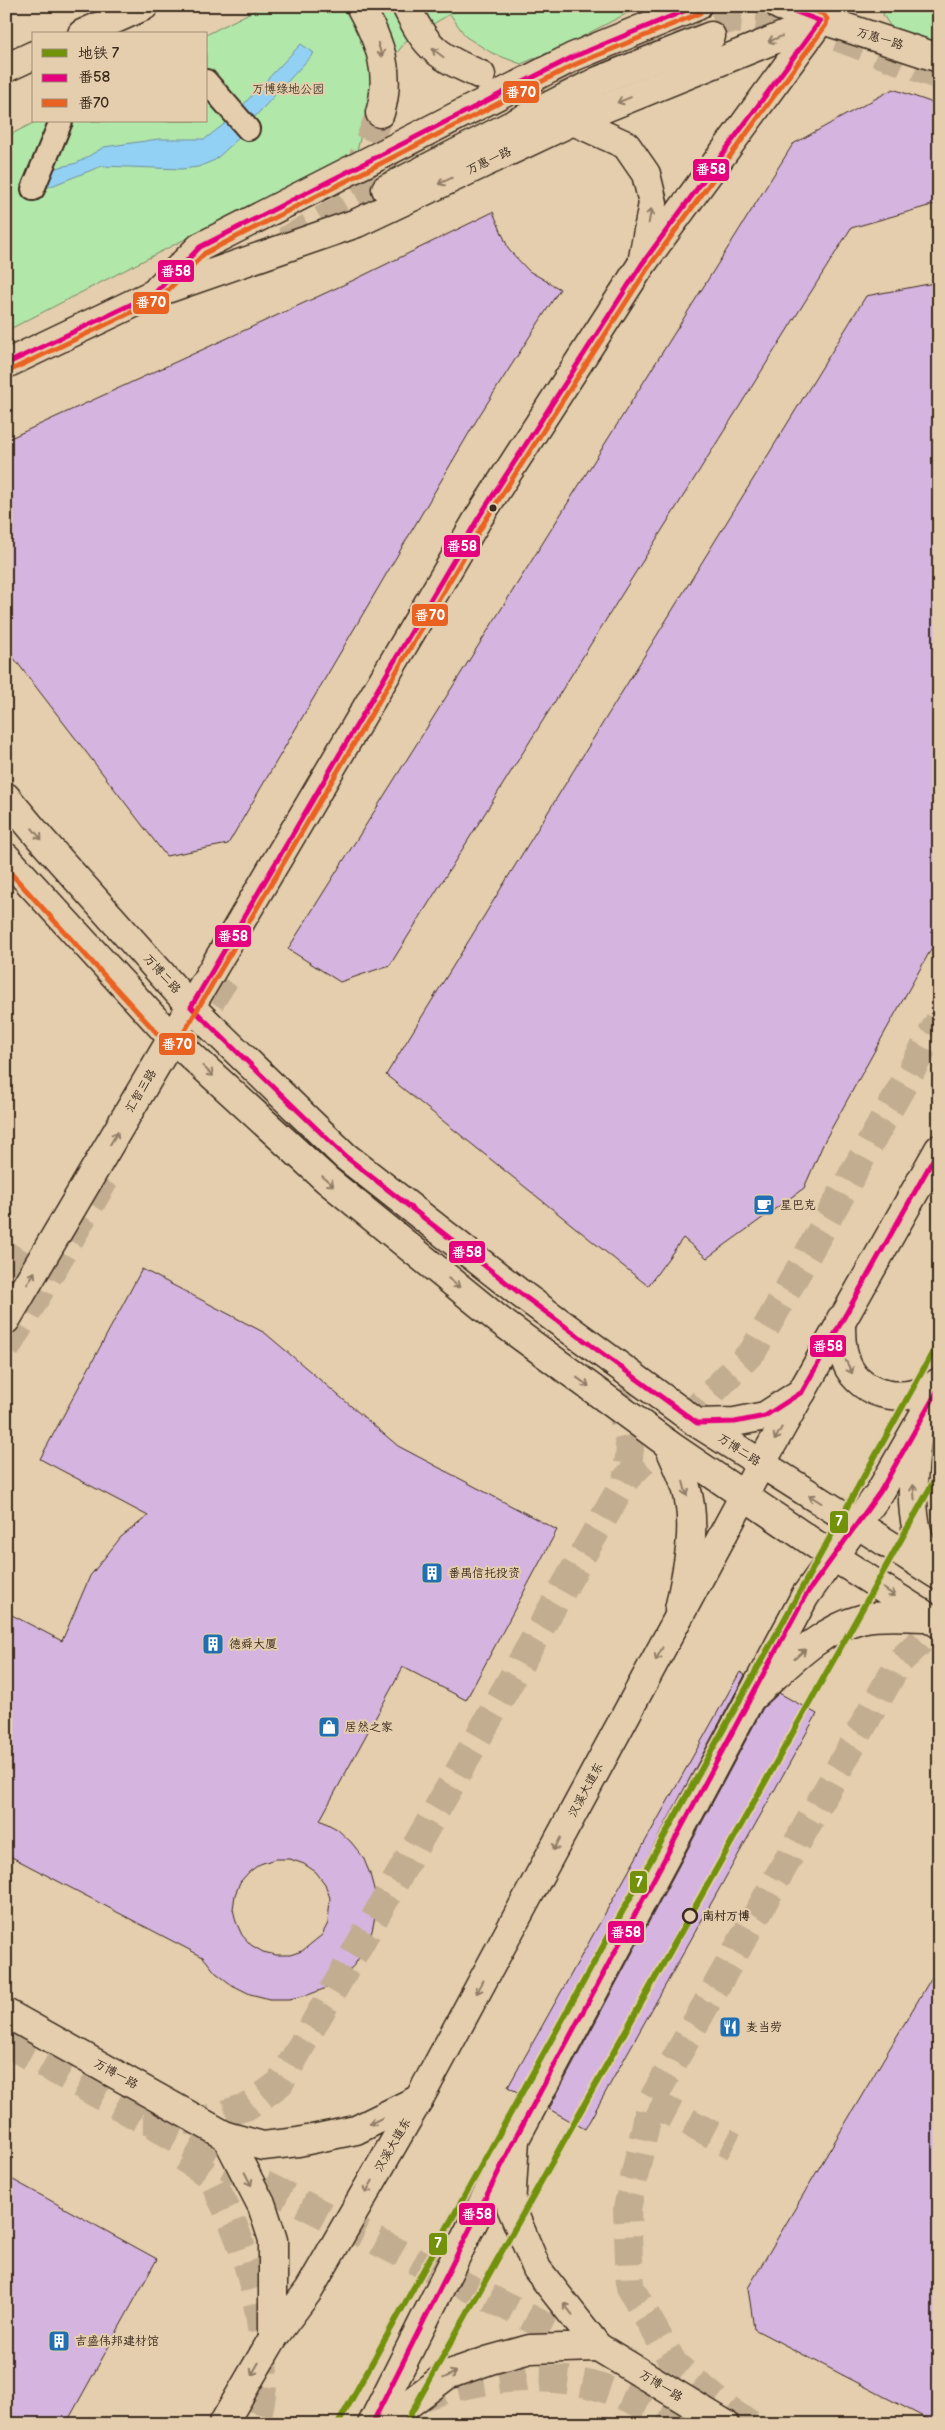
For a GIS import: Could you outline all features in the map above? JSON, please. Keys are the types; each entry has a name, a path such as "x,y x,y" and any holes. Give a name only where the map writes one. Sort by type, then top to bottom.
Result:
{"street":[{"path":"86,32 144,6"},
{"path":"360,6 375,33 385,67 380,113"},
{"path":"406,6 428,46 449,61 481,75"},
{"name":"万惠一路","path":"154,293 200,246 573,58 697,6"},
{"name":"万惠一路","path":"780,6 824,13 939,58"},
{"name":"万惠一路","path":"6,364 154,293 357,223 573,121 824,13"},
{"name":"汇智三路","path":"6,1320 479,517 642,264 824,13"},
{"path":"154,293 364,200 598,81 711,36"},
{"path":"6,68 32,56"},
{"path":"208,83 248,129"},
{"path":"573,121 626,145 646,174 653,203 642,264"},
{"path":"33,188 61,122"},
{"name":"万博二路","path":"6,797 41,839 191,1007 345,1156 517,1291 697,1423 939,1576"},
{"path":"6,857 172,1038 327,1180 499,1320 668,1444 834,1557 933,1621"},
{"name":"汉溪大道东","path":"223,2424 273,2338 309,2290 419,2099 761,1464 841,1319 939,1149"},
{"path":"841,1319 842,1348 847,1364 857,1381 873,1391 894,1396 915,1395 930,1390 939,1382"},
{"path":"372,2424 515,2139 805,1596 880,1492 939,1388"},
{"path":"697,1423 735,1422 765,1416 802,1392"},
{"path":"919,1425 913,1482 917,1524 924,1552 939,1569"},
{"path":"668,1444 686,1488 691,1532 688,1568 676,1623"},
{"path":"751,1698 809,1647 832,1632 861,1619 933,1621"},
{"name":"万博一路","path":"6,2014 226,2136 264,2146 298,2142 356,2130 419,2099"},
{"path":"226,2136 262,2206 273,2240 273,2338"},
{"path":"515,2139 511,2207 538,2269 598,2348"},
{"path":"382,2424 447,2375 530,2349 598,2348"},
{"name":"万博一路","path":"598,2348 725,2424"}],"green space":[{"name":"万博绿地公园","path":"263,6 641,6 562,47 521,64 492,53 466,37 450,14 408,39 374,81 357,151 6,331 6,137 35,122 208,122 208,34"},
{"path":"886,6 939,6 939,48 896,35 883,15"}],"water":[{"path":"301,44 314,53 251,121 240,108"},
{"path":"227,122 242,135 215,160 198,167 182,169 102,166 46,188 48,170 77,163 104,147 159,139 205,139"}],"building":[{"path":"893,89 939,105 939,203 851,228 390,965 340,982 288,949 793,144"},
{"path":"493,212 509,250 529,271 560,289 479,416 228,844 166,856 6,648 6,440 356,279"},
{"path":"939,282 939,935 825,1140 804,1188 707,1258 683,1238 648,1286 386,1075 866,296"},
{"path":"142,1269 265,1333 398,1446 557,1530 466,1700 403,1667 320,1820 337,1829 363,1857 375,1893 376,1912 372,1931 365,1948 355,1964 342,1978 326,1988 308,1995 289,1999 270,1999 250,1994 232,1985 216,1973 203,1957 6,1854 6,1612 62,1641 90,1576 121,1537 148,1516 40,1459","holes":["275,1859 290,1859 304,1864 316,1872 325,1884 330,1898 328,1923 322,1935 302,1951 290,1955 276,1955 263,1952 251,1945 242,1935 233,1909 235,1895 240,1882 260,1864"]},
{"path":"740,1672 745,1675 521,2094 508,2087"},
{"path":"779,1693 817,1714 585,2129 549,2109 763,1708"},
{"path":"939,1965 939,2424 937,2424 754,2329 748,2288"},
{"name":"吉盛伟邦建材馆","path":"6,2176 157,2259 66,2424 6,2424"}],"tunnel":[{"path":"522,106 583,72 649,46 731,19 793,24 826,33 939,76"},
{"path":"354,180 380,113"},
{"path":"285,241 404,173"},
{"path":"188,1037 225,979"},
{"path":"143,2120 201,2121 249,2106 280,2083 626,1479 753,1351 939,1021"},
{"path":"6,1349 110,1171"},
{"path":"6,1255 47,1279"},
{"path":"614,1398 620,1402 630,1449 626,1479"},
{"path":"751,2424 732,2413 674,2364 630,2287 627,2209 651,2102 899,1662 939,1624"},
{"path":"6,2043 215,2160 561,2334 593,2353"},
{"path":"651,2102 734,2146"},
{"path":"183,2158 205,2172 214,2183 234,2225 252,2281 263,2342 264,2371 261,2399 255,2424"},
{"path":"417,2399 460,2386 483,2382 507,2379 554,2379 577,2382 609,2390 682,2424"}],"metro line":[{"name":"7","path":"338,2424 939,1341"},
{"name":"7","path":"405,2424 939,1472"}],"transit line":[{"name":"番58","path":"6,364 155,293 200,247 573,57 696,6"},
{"name":"番58","path":"781,6 820,21 642,264 479,517 191,1007 345,1156 517,1291 697,1423 735,1422 765,1416 802,1392 939,1149"},
{"name":"番70","path":"6,868 166,1043 177,1044 485,521 648,268 826,25 827,19 823,14 802,6"},
{"name":"番70","path":"9,371 159,299 205,253 576,64 700,13"},
{"name":"番58","path":"372,2424 515,2139 805,1596 880,1492 939,1388"}],"place":[{"name":"星巴克","path":"764,1205"},
{"name":"番禺信托投资","path":"432,1573"},
{"name":"德舜大厦","path":"213,1644"},
{"name":"居然之家","path":"329,1727"},
{"name":"南村万博","path":"690,1916"},
{"name":"麦当劳","path":"730,2027"},
{"name":"吉盛伟邦建材馆","path":"59,2341"}]}
